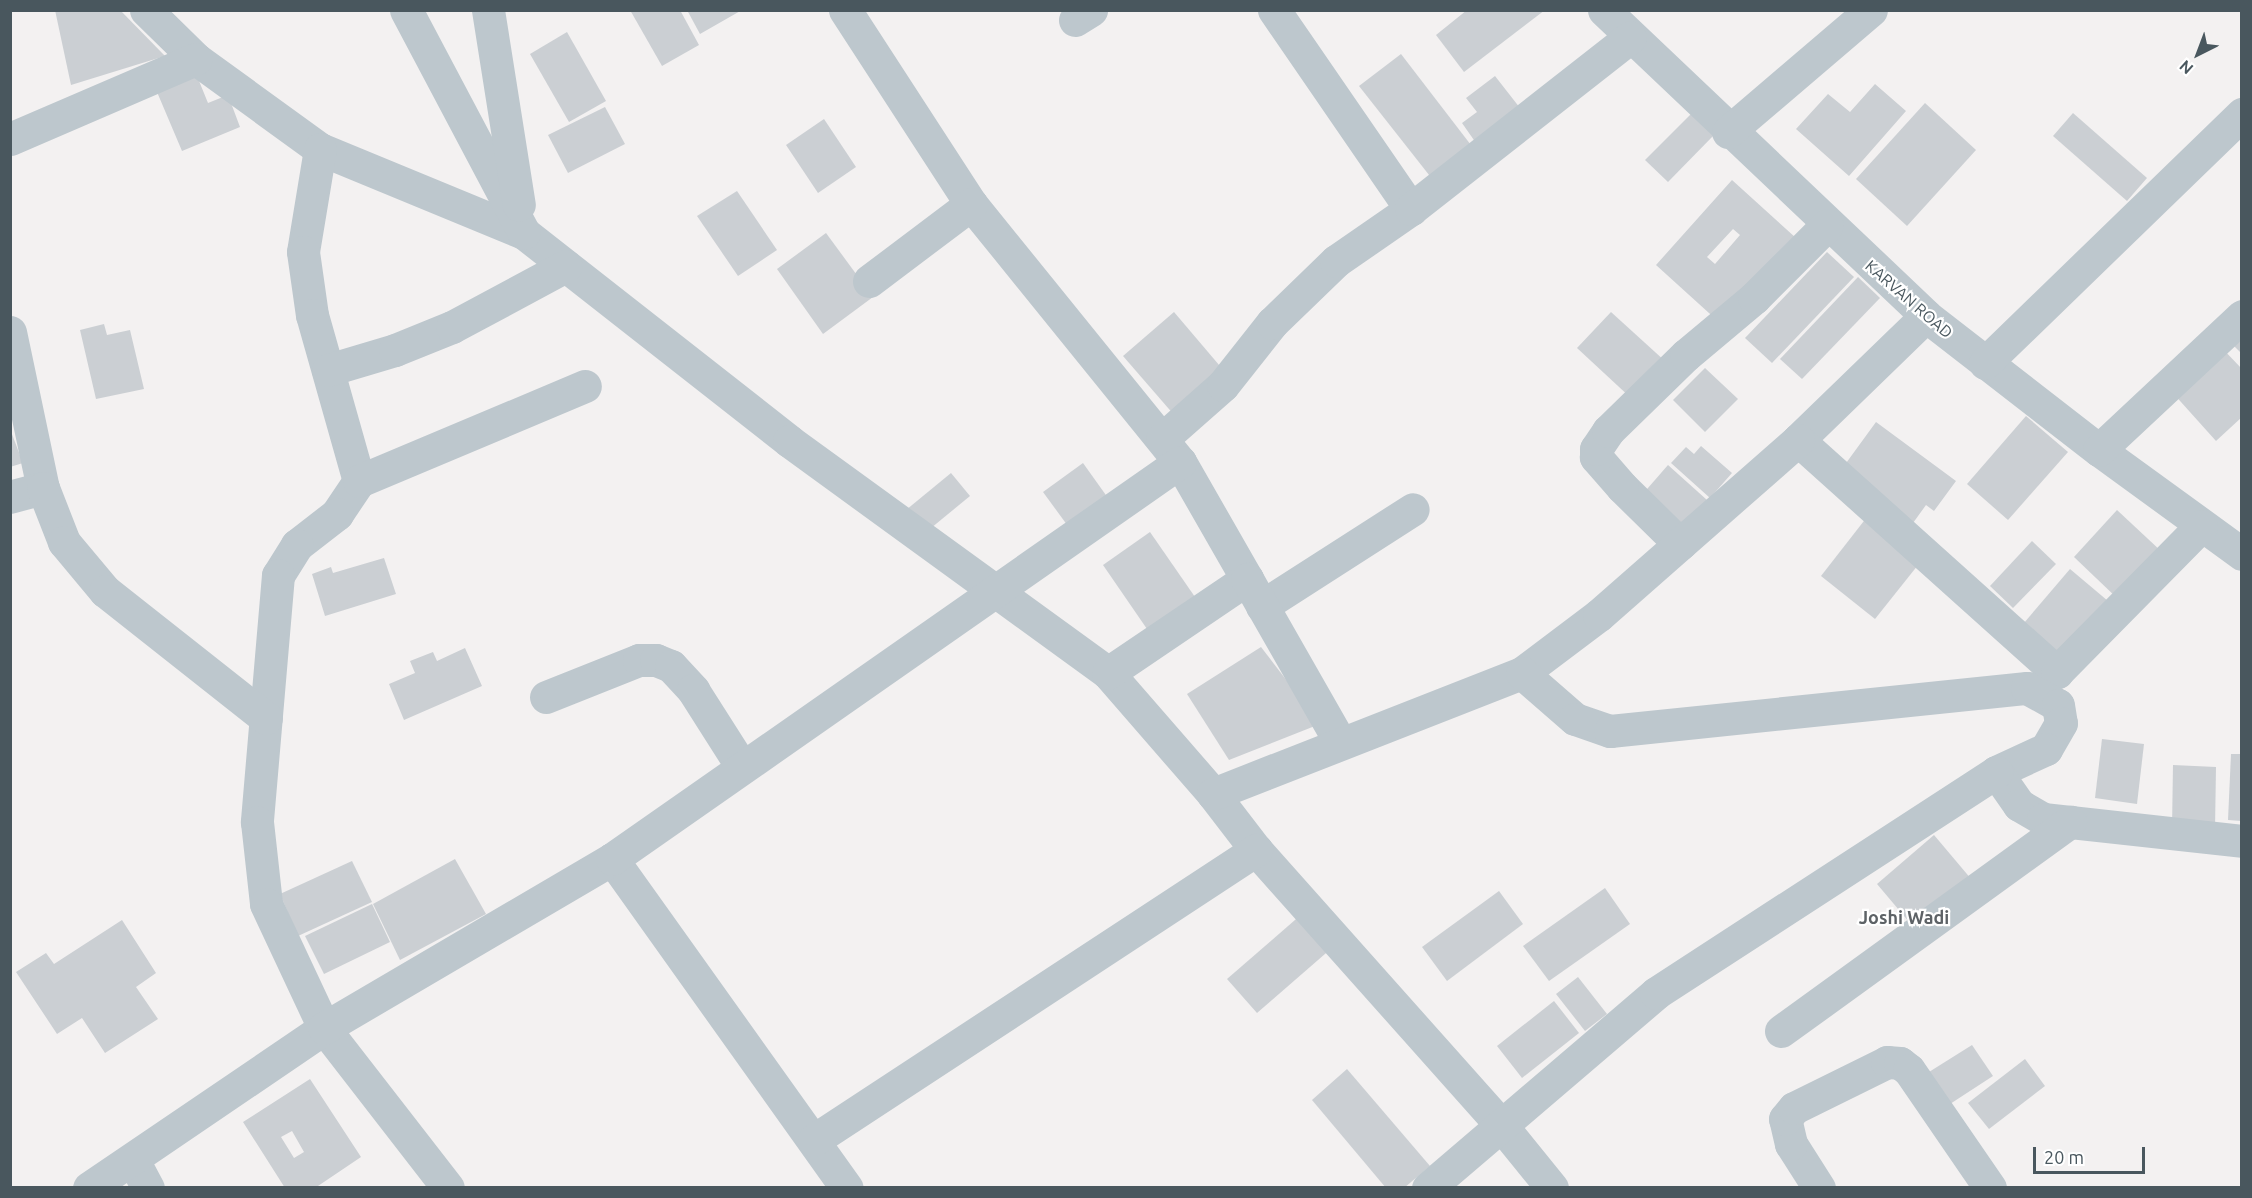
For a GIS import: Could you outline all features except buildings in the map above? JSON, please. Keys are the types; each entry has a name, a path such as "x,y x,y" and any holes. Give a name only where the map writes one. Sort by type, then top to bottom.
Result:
{"street":[{"path":"146,10 196,59 320,149 524,233 789,441 1108,673 1213,794 1256,850 1501,1125 1552,1188"},
{"path":"406,10 524,233"},
{"path":"845,10 971,204 1171,450 1340,742"},
{"path":"1274,10 1412,209"},
{"name":"KARVAN ROAD","path":"1604,10 1728,132 1926,316 2201,526 2238,545"},
{"path":"1728,132 1871,10"},
{"path":"488,11 524,233"},
{"path":"88,1188 140,1174 324,1028 612,859 993,589 1171,450 1272,323 1336,261 1412,209 1630,37"},
{"path":"10,138 196,59"},
{"path":"1985,363 2241,114"},
{"path":"320,149 303,252 312,315 359,481"},
{"path":"869,281 971,204"},
{"path":"1680,544 1596,458 1596,449 1608,431 1686,355 1754,298 1827,225"},
{"path":"328,370 395,350 452,327 566,266"},
{"path":"2099,450 2241,315"},
{"path":"1213,794 1340,742 1522,673 1599,615 1798,440 1926,316"},
{"path":"10,332 43,488 64,542 105,591 266,718"},
{"path":"448,1188 324,1028 266,904 257,822 278,575 297,545 337,514 359,481 585,386"},
{"path":"1798,440 2057,672 2201,526"},
{"path":"10,497 43,488"},
{"path":"1108,673 1413,509"},
{"path":"546,697 639,660 656,660 670,666 693,690 742,767"},
{"path":"1428,1188 1656,993 1996,772 2046,749 2061,723 2058,705 2026,688 1610,730 1575,719 1522,673"},
{"path":"1996,772 2019,805 2043,819 2241,841"},
{"path":"1781,1030 2070,822"},
{"path":"814,1140 1256,850"},
{"path":"612,859 847,1188"},
{"path":"1819,1188 1791,1144 1785,1119 1794,1108 1887,1062 1900,1063 1908,1070 1990,1188"}],"district":[{"name":"Joshi Wadi","path":"1904,917"}]}
